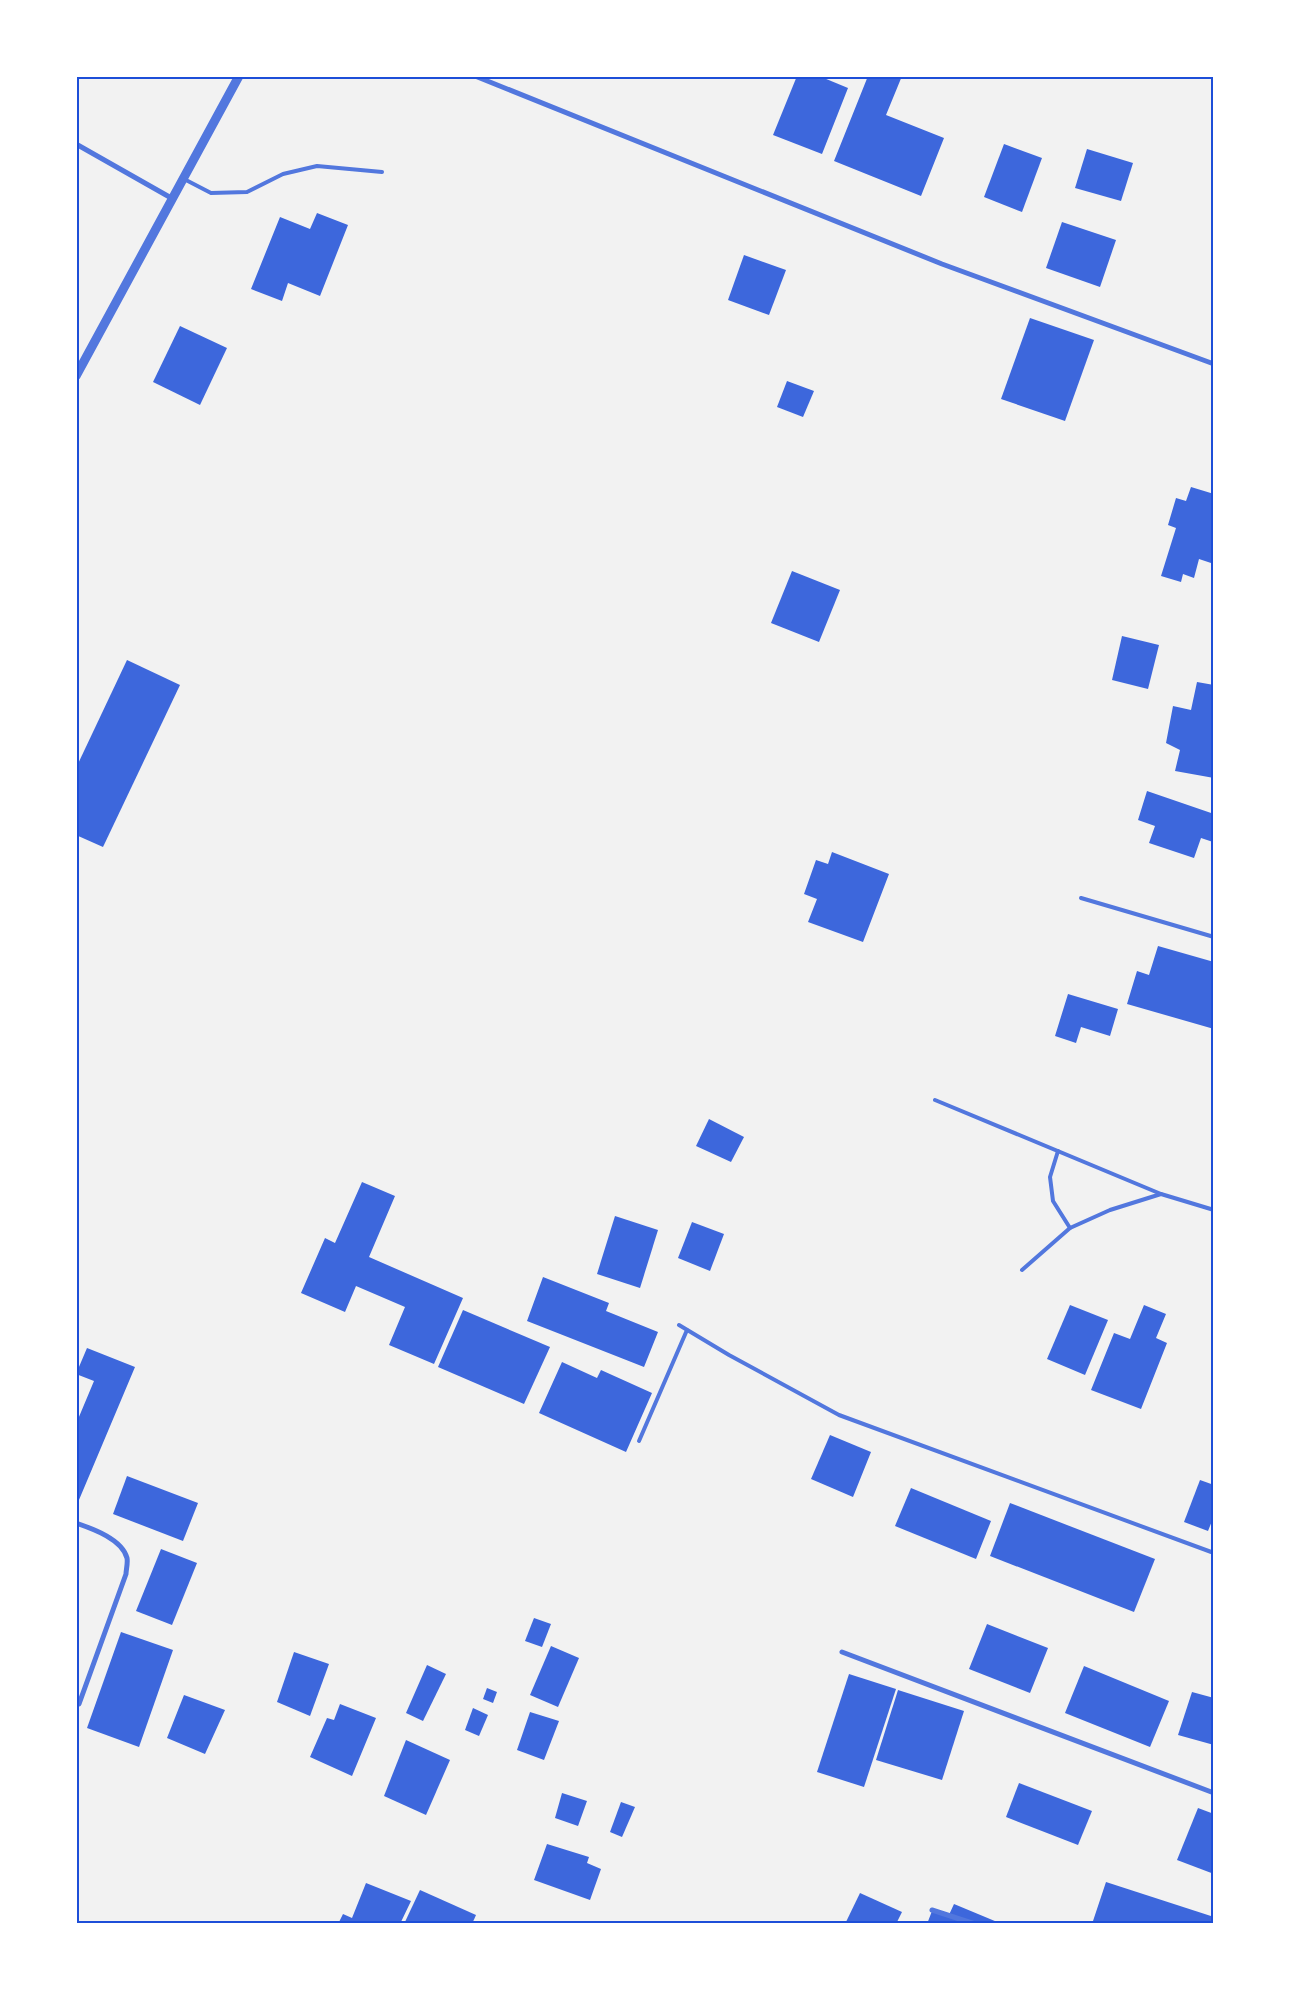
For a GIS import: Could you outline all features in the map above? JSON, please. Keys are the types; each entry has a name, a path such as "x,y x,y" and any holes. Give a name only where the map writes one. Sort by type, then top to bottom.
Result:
{"street":[{"path":"76,376 239,76"},
{"path":"475,76 942,264 1214,364"},
{"path":"76,144 173,200"},
{"path":"76,1523 111,1540 122,1548 127,1559 126,1574 79,1704"},
{"path":"842,1652 1214,1793"},
{"path":"932,1910 975,1924"}],"lane":[{"path":"184,179 211,193 247,192 283,174 317,166 382,172"},
{"path":"1081,898 1214,937"},
{"path":"935,1100 1161,1194 1214,1210"},
{"path":"1058,1151 1050,1178 1053,1201 1070,1228"},
{"path":"1022,1270 1070,1228 1110,1210 1161,1194"},
{"path":"679,1325 839,1415 1214,1553"},
{"path":"639,1441 687,1330"}],"building":[{"path":"797,76 819,76 848,88 822,154 773,135"},
{"path":"868,76 902,76 886,115 944,138 921,196 834,161"},
{"path":"1004,144 1042,158 1022,212 984,197"},
{"path":"1087,149 1133,163 1121,201 1075,188"},
{"path":"317,213 348,225 320,296 288,283 282,301 251,289 280,217 310,229"},
{"path":"1062,222 1116,240 1100,287 1046,268"},
{"path":"744,255 786,270 769,315 728,300"},
{"path":"1030,318 1094,340 1065,421 1001,399"},
{"path":"180,326 227,348 200,405 153,382"},
{"path":"787,381 814,391 803,417 777,407"},
{"path":"1191,487 1214,494 1212,505 1214,506 1214,564 1199,559 1194,578 1183,574 1181,582 1161,576 1176,528 1168,525 1176,498 1186,501"},
{"path":"792,571 840,590 819,642 771,623"},
{"path":"1122,636 1159,645 1148,689 1112,680"},
{"path":"127,660 180,685 103,847 76,835 76,768"},
{"path":"1197,682 1214,685 1214,778 1175,771 1180,750 1166,743 1173,706 1191,710"},
{"path":"1147,791 1214,814 1213,842 1201,838 1194,858 1149,843 1155,826 1138,820"},
{"path":"832,852 889,874 863,942 808,922 817,899 804,894 816,860 828,864"},
{"path":"1158,946 1214,962 1214,1029 1127,1004 1137,971 1149,975"},
{"path":"1068,994 1118,1009 1110,1036 1081,1027 1076,1043 1055,1036"},
{"path":"709,1119 744,1137 731,1162 696,1146"},
{"path":"362,1182 395,1196 369,1257 463,1298 434,1364 389,1345 405,1307 356,1286 345,1312 301,1293 325,1238 335,1243"},
{"path":"615,1216 658,1230 640,1288 597,1274"},
{"path":"692,1222 724,1234 710,1271 678,1258"},
{"path":"543,1277 609,1303 606,1311 658,1332 644,1367 527,1321"},
{"path":"1070,1305 1108,1320 1085,1375 1047,1359"},
{"path":"1144,1305 1166,1314 1156,1338 1167,1343 1141,1409 1091,1390 1114,1333 1130,1339"},
{"path":"463,1310 550,1347 524,1404 438,1367"},
{"path":"87,1348 135,1367 76,1507 76,1424 94,1381 76,1374"},
{"path":"562,1362 597,1378 601,1370 652,1393 626,1452 539,1413"},
{"path":"830,1435 871,1452 853,1497 811,1479"},
{"path":"127,1476 198,1503 183,1541 113,1514"},
{"path":"1200,1480 1214,1485 1214,1516 1208,1531 1184,1522"},
{"path":"911,1488 991,1521 976,1559 895,1526"},
{"path":"1010,1503 1155,1559 1134,1612 990,1556"},
{"path":"161,1549 197,1563 172,1625 136,1611"},
{"path":"534,1618 551,1624 542,1647 525,1641"},
{"path":"987,1624 1048,1648 1030,1693 969,1669"},
{"path":"121,1632 173,1650 139,1747 87,1728"},
{"path":"551,1646 579,1658 558,1707 530,1695"},
{"path":"294,1652 329,1664 310,1716 277,1702"},
{"path":"427,1665 446,1674 423,1721 406,1713"},
{"path":"1084,1666 1169,1701 1150,1747 1065,1713"},
{"path":"849,1674 896,1689 864,1787 817,1772"},
{"path":"487,1688 497,1692 493,1703 483,1699"},
{"path":"898,1690 964,1711 942,1780 876,1760"},
{"path":"1192,1692 1214,1698 1214,1745 1178,1735"},
{"path":"184,1695 225,1710 205,1754 167,1738"},
{"path":"340,1704 376,1718 352,1776 310,1757 327,1718 334,1720"},
{"path":"473,1708 488,1715 479,1736 465,1730"},
{"path":"530,1712 559,1721 544,1760 517,1750"},
{"path":"406,1740 450,1760 426,1815 384,1796"},
{"path":"1019,1783 1092,1811 1078,1845 1006,1817"},
{"path":"562,1793 587,1801 578,1826 555,1818"},
{"path":"621,1802 635,1807 622,1837 610,1832"},
{"path":"1198,1808 1214,1814 1214,1874 1177,1860"},
{"path":"547,1844 589,1857 587,1863 601,1869 590,1900 534,1880"},
{"path":"1106,1882 1214,1917 1214,1924 1092,1924"},
{"path":"366,1883 411,1901 400,1924 338,1924 343,1914 352,1918"},
{"path":"420,1890 476,1915 472,1924 404,1924"},
{"path":"860,1893 902,1912 896,1924 845,1924"},
{"path":"954,1904 1002,1924 927,1924 932,1911 948,1917"}]}
